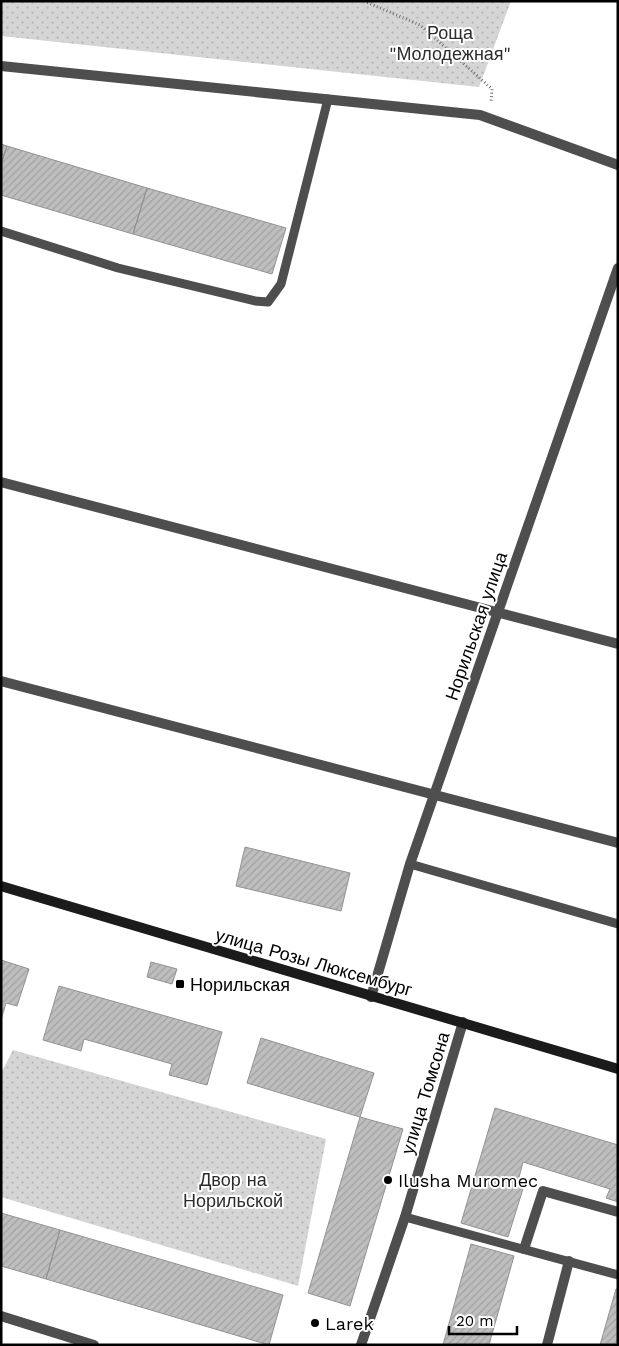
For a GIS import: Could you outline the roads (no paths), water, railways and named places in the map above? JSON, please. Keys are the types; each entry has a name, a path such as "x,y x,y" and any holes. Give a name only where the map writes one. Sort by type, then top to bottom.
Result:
{"main road":[{"name":"улица Розы Люксембург","path":"1,886 618,1069"}],"street":[{"path":"1,66 480,115 618,165"},
{"name":"Норильская улица","path":"371,996 410,864 618,268"},
{"path":"1,482 618,644"},
{"path":"1,681 618,843"},
{"name":"улица Томсона","path":"361,1345 405,1217 463,1022"},
{"path":"524,1249 543,1191 618,1212"},
{"path":"547,1345 569,1261"},
{"path":"1,1316 94,1345"}],"lane":[{"path":"1,231 118,268 255,301 268,302 281,284 328,99"},
{"path":"410,864 618,924"},
{"path":"405,1217 618,1275"}],"place":[{"name":"Норильская","path":"180,984"},
{"name":"Ilusha Muromec","path":"388,1180"},
{"name":"Larek","path":"315,1323"}],"park label":[{"name":"Роща \"Молодежная\"","path":"450,42"},
{"name":"Двор на Норильской","path":"233,1189"}]}
